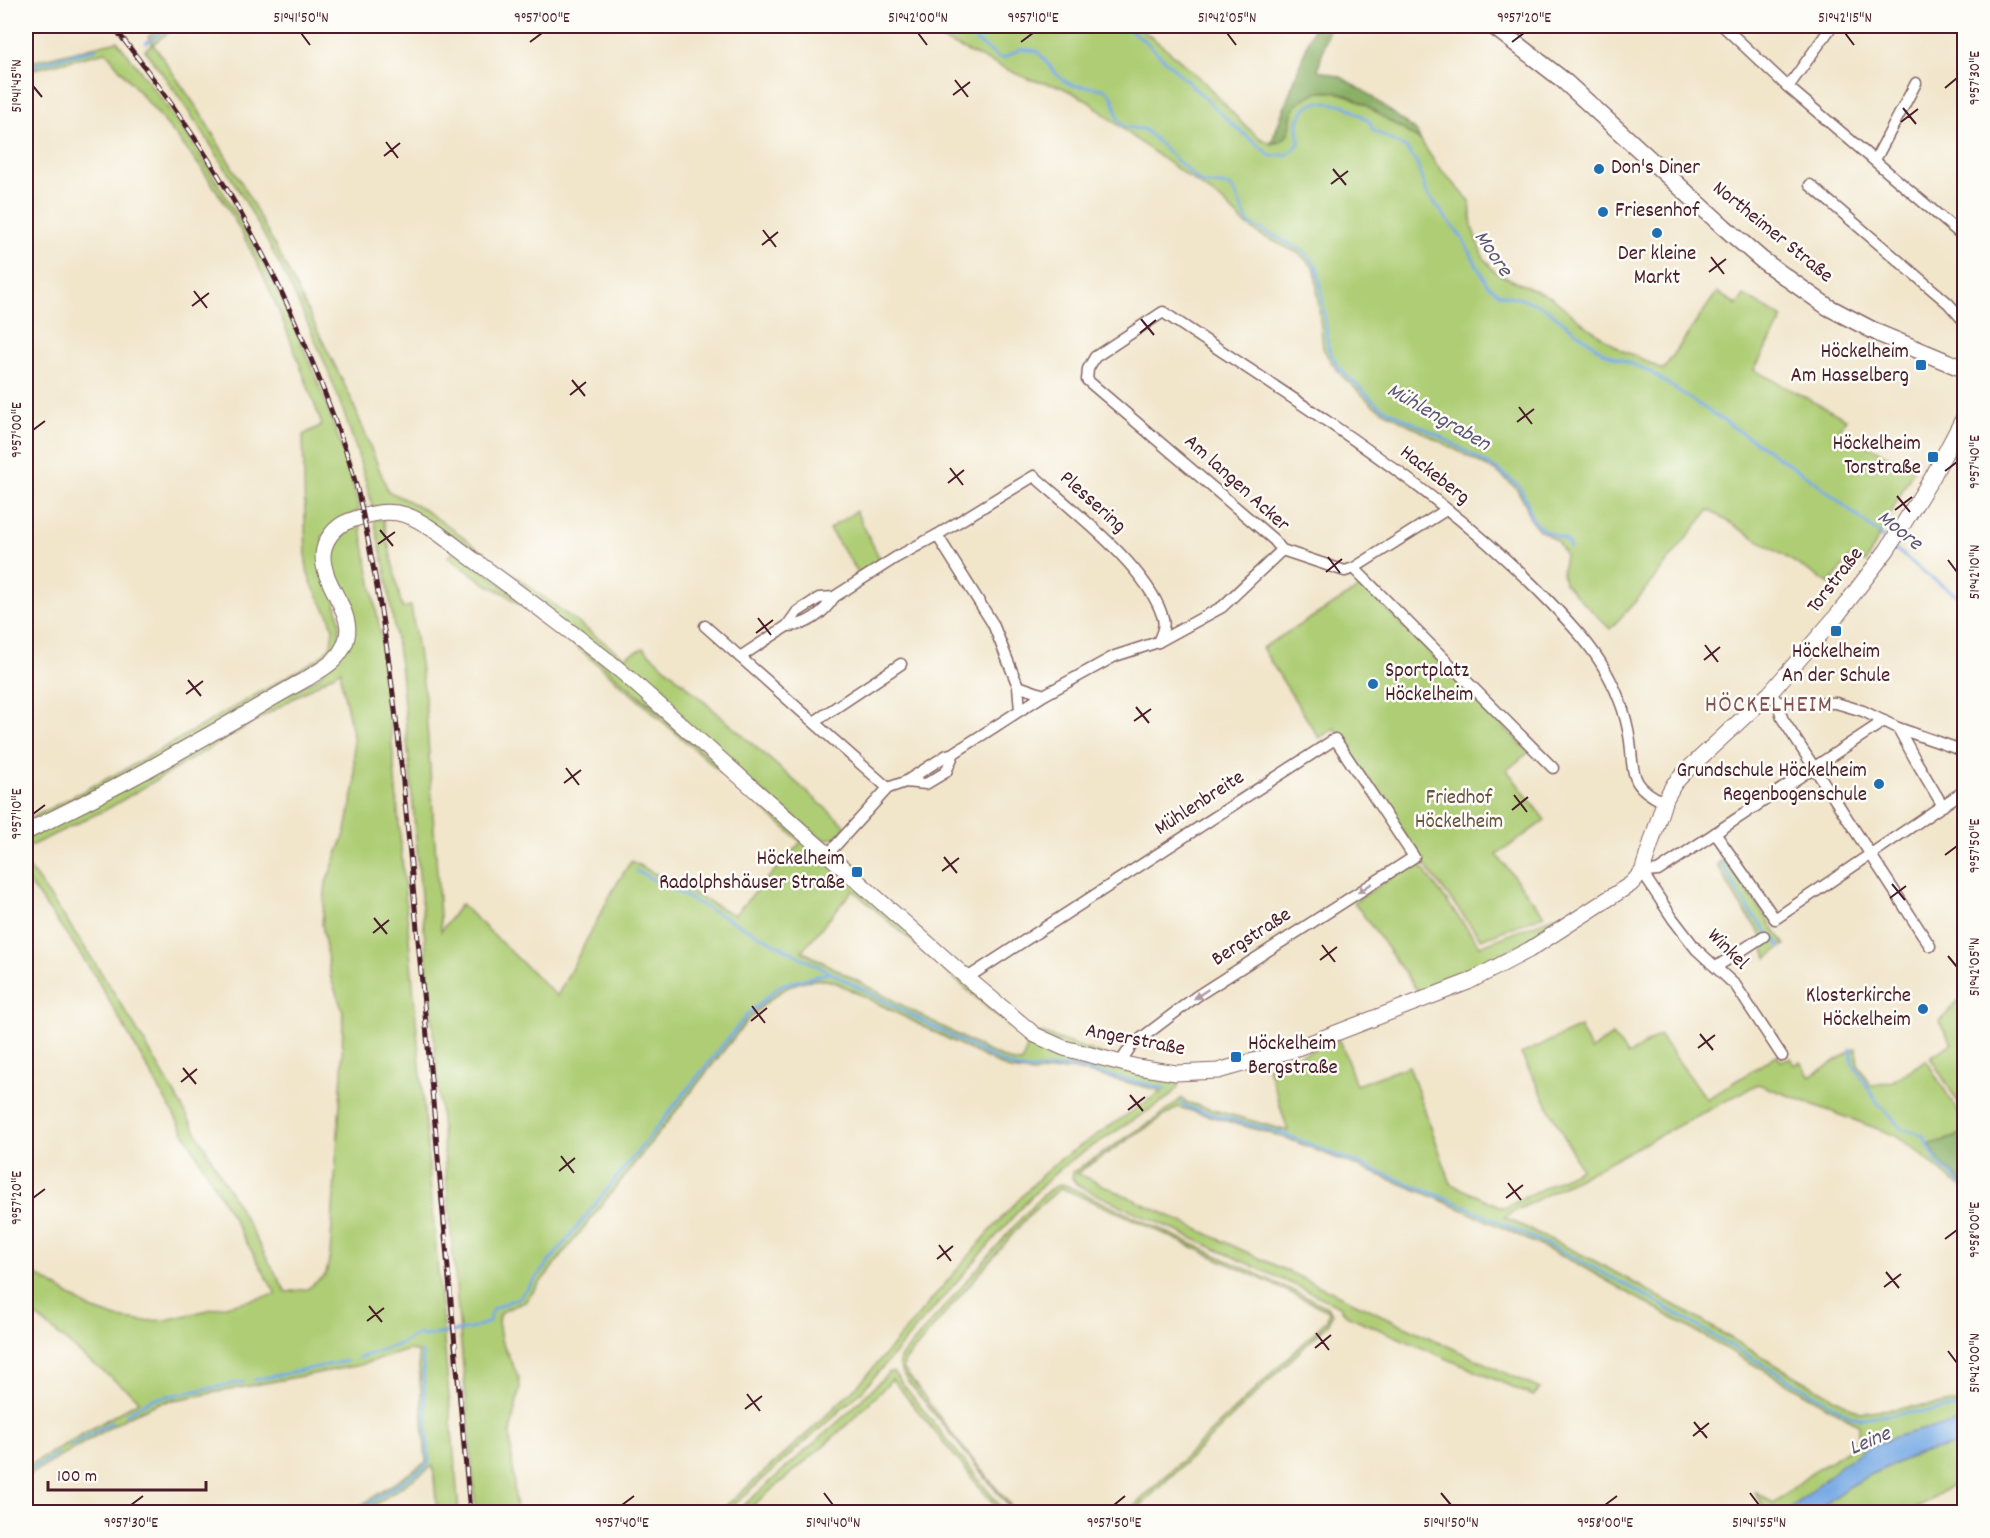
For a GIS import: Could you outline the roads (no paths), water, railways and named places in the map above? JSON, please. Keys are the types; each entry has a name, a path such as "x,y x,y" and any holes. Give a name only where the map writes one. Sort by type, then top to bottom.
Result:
{"main road":[{"name":"Northeimer Straße","path":"1493,26 1563,80 1762,260 1828,307 1912,349 1965,369"}],"street":[{"path":"1723,26 1788,87 1963,232"},
{"path":"1788,87 1832,26"},
{"path":"1875,160 1916,83"},
{"path":"1810,185 1948,303 1965,321"},
{"name":"Hackeberg","path":"1088,369 1095,357 1163,312 1381,459 1491,548 1539,592 1581,636 1610,679 1623,711 1630,742 1631,769 1635,778 1645,792 1664,802"},
{"name":"Am langen Acker","path":"1088,369 1087,380 1274,540 1282,550 1345,571 1354,568"},
{"name":"Torstraße","path":"1664,802 1674,784 1687,770 1774,698 1887,550 1932,478 1965,417"},
{"name":"Plessering","path":"937,535 1034,476 1116,550 1145,583 1163,616"},
{"path":"1446,510 1354,568 1553,768"},
{"name":"Angerstraße","path":"26,832 146,771 333,661 341,651 348,625 344,609 325,568 324,547 336,528 345,522 384,511 407,516 436,532 622,672 967,978 1035,1035 1064,1048 1120,1063 1176,1073 1218,1071 1292,1050 1468,982 1567,927 1631,884 1642,872"},
{"path":"740,657 787,627 797,612 819,598 834,597 895,558 937,535 993,624 1018,686 1020,710"},
{"path":"828,854 888,788 905,782 926,784 946,772 954,753 1044,695 1115,656 1158,642 1222,607 1282,550"},
{"path":"1163,616 1186,628"},
{"path":"1158,642 1164,629 1163,616"},
{"path":"705,626 888,788"},
{"path":"814,722 901,664"},
{"path":"1018,686 1044,695"},
{"path":"1930,946 1782,718 1774,698 1836,703 1863,711 1898,728 1965,751"},
{"path":"1664,802 1642,872 1658,871 1884,721"},
{"path":"1898,728 1943,806"},
{"name":"Mühlenbreite","path":"967,978 1335,739 1414,857"},
{"path":"1715,833 1774,919 1866,860 1871,854 1965,791"},
{"name":"Bergstraße","path":"1120,1063 1131,1046 1197,996 1414,857"},
{"name":"Winkel","path":"1642,872 1696,949 1737,986 1782,1056"},
{"path":"1716,967 1764,936"}],"water":[{"path":"1964,1422 1964,1443 1917,1454 1869,1475 1845,1489 1815,1512 1786,1512 1845,1462 1866,1449 1907,1433"}],"waterway":[{"path":"146,43 170,26"},
{"name":"Mühlengraben","path":"949,26 963,31 998,57 1004,58 1021,49 1037,51 1065,82 1107,91 1113,99 1122,124 1128,128 1144,129 1201,183 1230,186 1235,192 1248,223 1304,251 1317,267 1328,347 1338,367 1378,405 1445,439 1498,470 1519,486 1528,504 1531,517 1543,530 1566,540 1570,548"},
{"name":"Moore","path":"1118,26 1144,40 1232,124 1271,156 1287,155 1299,144 1298,120 1307,106 1319,102 1344,105 1369,121 1373,130 1406,148 1416,161 1426,192 1462,238 1487,284 1500,294 1527,300 1545,308 1604,353 1647,370 1816,482 1886,540"},
{"path":"26,67 96,49"},
{"name":"Moore","path":"1893,547 1926,574 1964,600"},
{"name":"Mühlengraben","path":"1721,863 1751,913 1781,947"},
{"path":"637,871 1015,1068 1028,1070 1073,1067 1166,1089"},
{"path":"358,1358 400,1344 418,1334 424,1336 471,1329 489,1322 494,1308 518,1298 529,1287 748,1014 781,985 828,973"},
{"name":"Mühlengraben","path":"1851,1049 1852,1062 1877,1102 1902,1129 1923,1136 1938,1163 1964,1186"},
{"name":"Leine","path":"1181,1103 1189,1108 1284,1134 1467,1207 1571,1256 1639,1292 1851,1416 1859,1418 1964,1407"},
{"path":"356,1512 429,1463 422,1352"},
{"path":"254,1380 347,1361"},
{"path":"126,1414 152,1399 244,1382"},
{"path":"70,1446 112,1422"},
{"path":"26,1472 57,1454"}],"railway":[{"path":"113,26 154,79 192,135 255,239 319,377 345,449 358,494 381,611 398,733 470,1512"}],"place":[{"name":"Don's Diner","path":"1599,169"},
{"name":"Friesenhof","path":"1603,212"},
{"name":"Der kleine Markt","path":"1657,233"},
{"name":"Höckelheim Am Hasselberg","path":"1921,365"},
{"name":"Höckelheim Torstraße","path":"1933,457"},
{"name":"Höckelheim An der Schule","path":"1836,631"},
{"name":"Sportplatz Höckelheim","path":"1373,684"},
{"name":"Grundschule Höckelheim Regenbogenschule","path":"1879,784"},
{"name":"Höckelheim Radolphshäuser Straße","path":"857,872"},
{"name":"Klosterkirche Höckelheim","path":"1923,1009"},
{"name":"Höckelheim Bergstraße","path":"1236,1057"}],"district":[{"name":"HÖCKELHEIM","path":"1769,706"}],"park label":[{"name":"Friedhof Höckelheim","path":"1459,811"}]}
